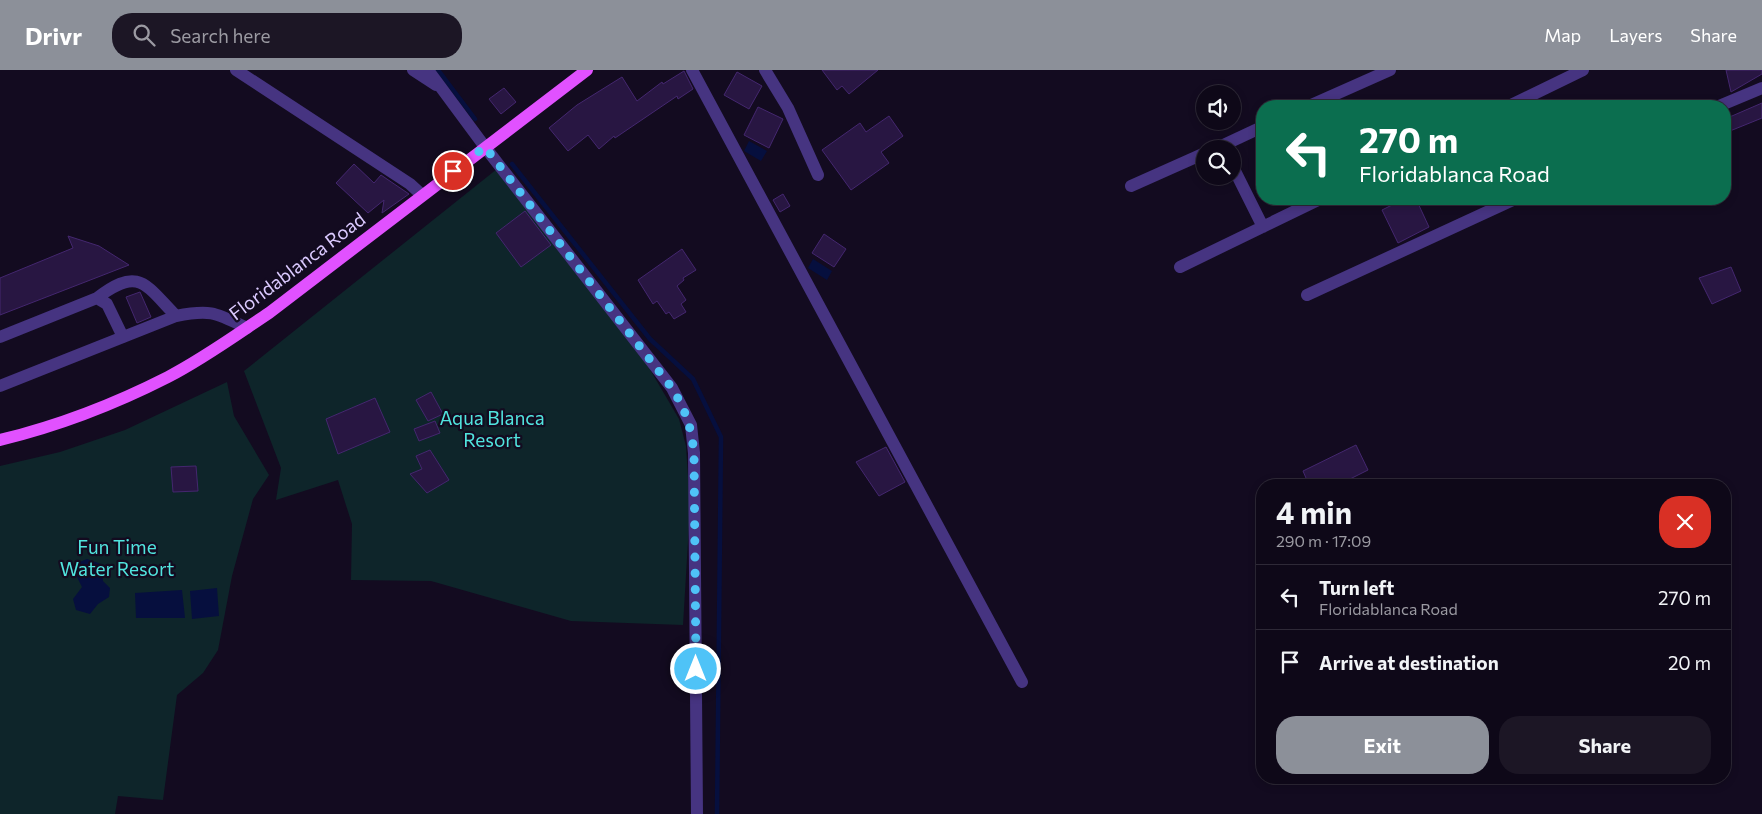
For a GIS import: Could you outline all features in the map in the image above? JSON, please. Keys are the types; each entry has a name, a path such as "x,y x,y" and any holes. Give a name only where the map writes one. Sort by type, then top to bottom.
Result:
{"main road":[{"name":"Floridablanca Road","path":"0,440 42,430 112,403 169,376 247,328 587,70"}],"street":[{"path":"236,70 410,184 422,195"},
{"path":"413,70 442,88"},
{"path":"428,70 485,147 672,388 691,425 694,453 697,814"},
{"path":"692,70 1022,682"},
{"path":"765,70 788,108 818,175"},
{"path":"1322,100 1390,70"},
{"path":"1521,100 1583,70"},
{"path":"1731,101 1762,88"},
{"path":"1237,140 1256,130"},
{"path":"1131,186 1196,157"},
{"path":"1241,183 1263,227"},
{"path":"1180,267 1308,205"},
{"path":"1307,294 1501,205"},
{"path":"0,337 97,298 125,280 148,287 176,316"},
{"path":"97,298 107,304 123,337"},
{"path":"0,386 176,316 202,311 214,312 247,328"}],"green space":[{"name":"Aqua Blanca Resort","path":"497,169 638,349 679,419 686,446 690,508 683,625 571,621 431,581 351,580 352,524 338,480 276,500 281,468 244,371"},
{"name":"Fun Time Water Resort","path":"227,382 234,416 269,475 253,499 232,576 218,650 203,673 177,695 163,800 118,796 115,814 0,814 0,466 60,452 125,430"}],"shaded area":[{"path":"749,141 767,151 761,161 744,151"},
{"path":"813,259 832,271 827,280 808,268"},
{"path":"87,559 101,564 103,581 110,588 109,597 98,604 90,614 76,610 73,599 82,587 77,577 77,563"},
{"path":"217,588 219,616 192,619 190,591"},
{"path":"182,590 185,618 136,618 135,593"}],"building":[{"path":"822,70 878,70 849,94 842,86 837,90"},
{"path":"1726,70 1762,70 1762,74 1731,92"},
{"path":"684,71 693,89 678,99 677,96 615,138 614,136 599,149 588,135 568,151 549,128 577,105 622,77 637,101 662,82 663,84"},
{"path":"737,72 762,86 749,109 724,95"},
{"path":"504,88 516,102 501,114 489,99"},
{"path":"1762,103 1762,118 1731,131 1731,116"},
{"path":"758,107 783,119 769,148 744,135"},
{"path":"889,116 903,136 881,152 889,163 851,190 822,150 860,123 866,132"},
{"path":"354,164 374,183 381,175 409,194 382,213 384,200 368,213 336,183"},
{"path":"783,194 790,206 780,212 773,200"},
{"path":"1392,205 1419,205 1429,227 1398,243 1382,210"},
{"path":"525,211 551,245 521,267 496,233"},
{"path":"824,234 846,249 834,267 812,253"},
{"path":"68,236 99,246 129,265 0,315 0,278 73,248"},
{"path":"682,249 696,270 683,278 684,280 677,286 686,300 681,304 686,312 674,319 669,312 666,314 657,301 653,304 638,280"},
{"path":"1731,267 1741,291 1712,304 1699,278"},
{"path":"140,292 151,317 137,323 126,297"},
{"path":"431,392 443,414 428,421 416,400"},
{"path":"375,398 390,432 338,454 326,419"},
{"path":"435,421 440,433 419,441 414,429"},
{"path":"1356,445 1368,470 1350,479 1306,479 1303,471"},
{"path":"886,447 905,482 879,496 856,462"},
{"path":"430,450 449,480 427,493 410,474 422,469 416,456"},
{"path":"196,466 198,491 173,492 171,467"}],"waterway":[{"path":"438,70 475,119"},
{"path":"512,164 650,339 693,379 721,437 717,814"}],"route":[{"path":"453,171 485,147 672,388 683,407 691,425 694,453 696,669"}]}
